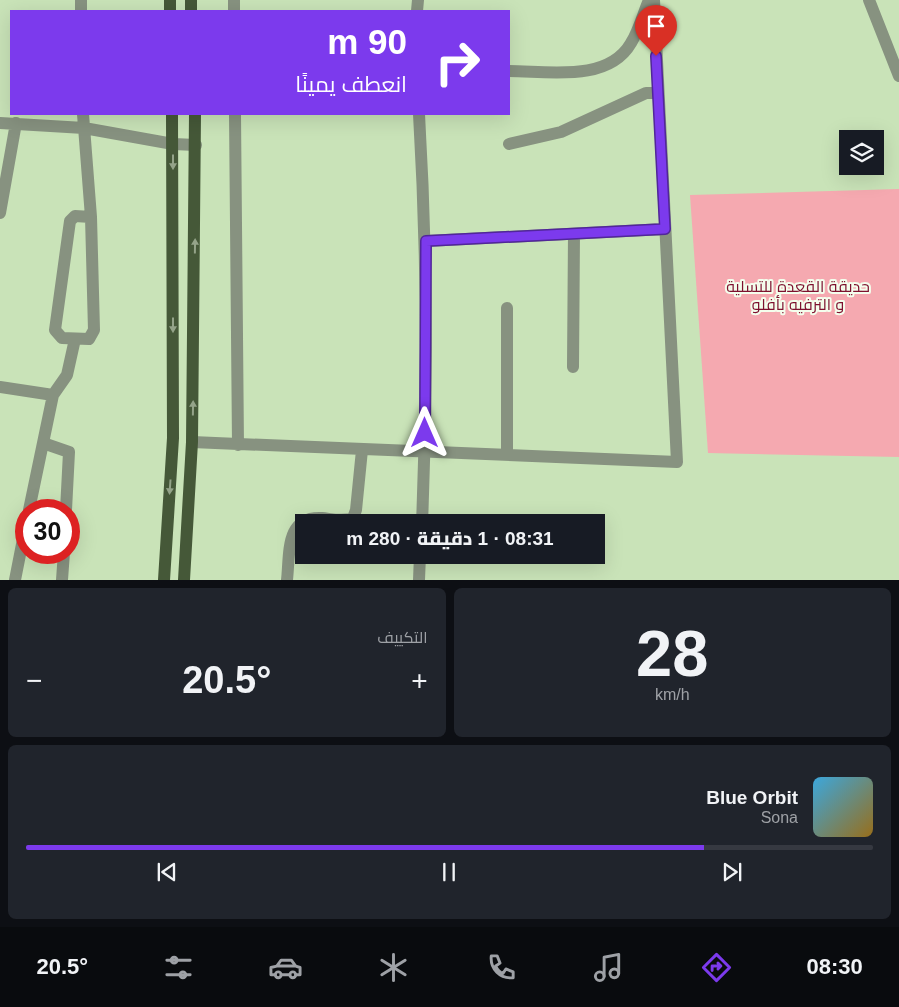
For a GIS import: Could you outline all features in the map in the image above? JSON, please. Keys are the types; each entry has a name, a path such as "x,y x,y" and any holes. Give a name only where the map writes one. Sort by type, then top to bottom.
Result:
{"main road":[{"path":"164,580 173,438 172,115"},
{"path":"184,580 192,442 195,115"}],"street":[{"path":"510,71 590,71 613,61 631,44 649,0"},
{"path":"192,442 677,462 654,0"},
{"path":"869,0 899,76"},
{"path":"509,144 561,132 646,93 658,93"},
{"path":"84,115 91,217 94,330 89,339 62,338 55,330 70,221 75,216 91,217"},
{"path":"235,115 238,445"},
{"path":"419,115 426,241 425,452 422,514"},
{"path":"0,123 84,128 173,144 196,145"},
{"path":"0,214 16,123"},
{"path":"426,241 665,229"},
{"path":"573,367 574,234"},
{"path":"506,308 507,455"},
{"path":"31,499 53,395 67,375 75,339"},
{"path":"0,387 53,395"},
{"path":"43,443 68,452 66,499"},
{"path":"287,580 291,537 297,526 313,518 347,520 353,518 356,510 362,450"},
{"path":"15,580 18,564"},
{"path":"62,580 63,564"},
{"path":"419,580 420,564"}],"green space":[{"name":"حديقة القعدة للتسلية و الترفيه بأفلو","path":"899,189 899,457 708,453 690,195"}],"route":[{"path":"425,433 426,241 665,229 656,56"}]}
